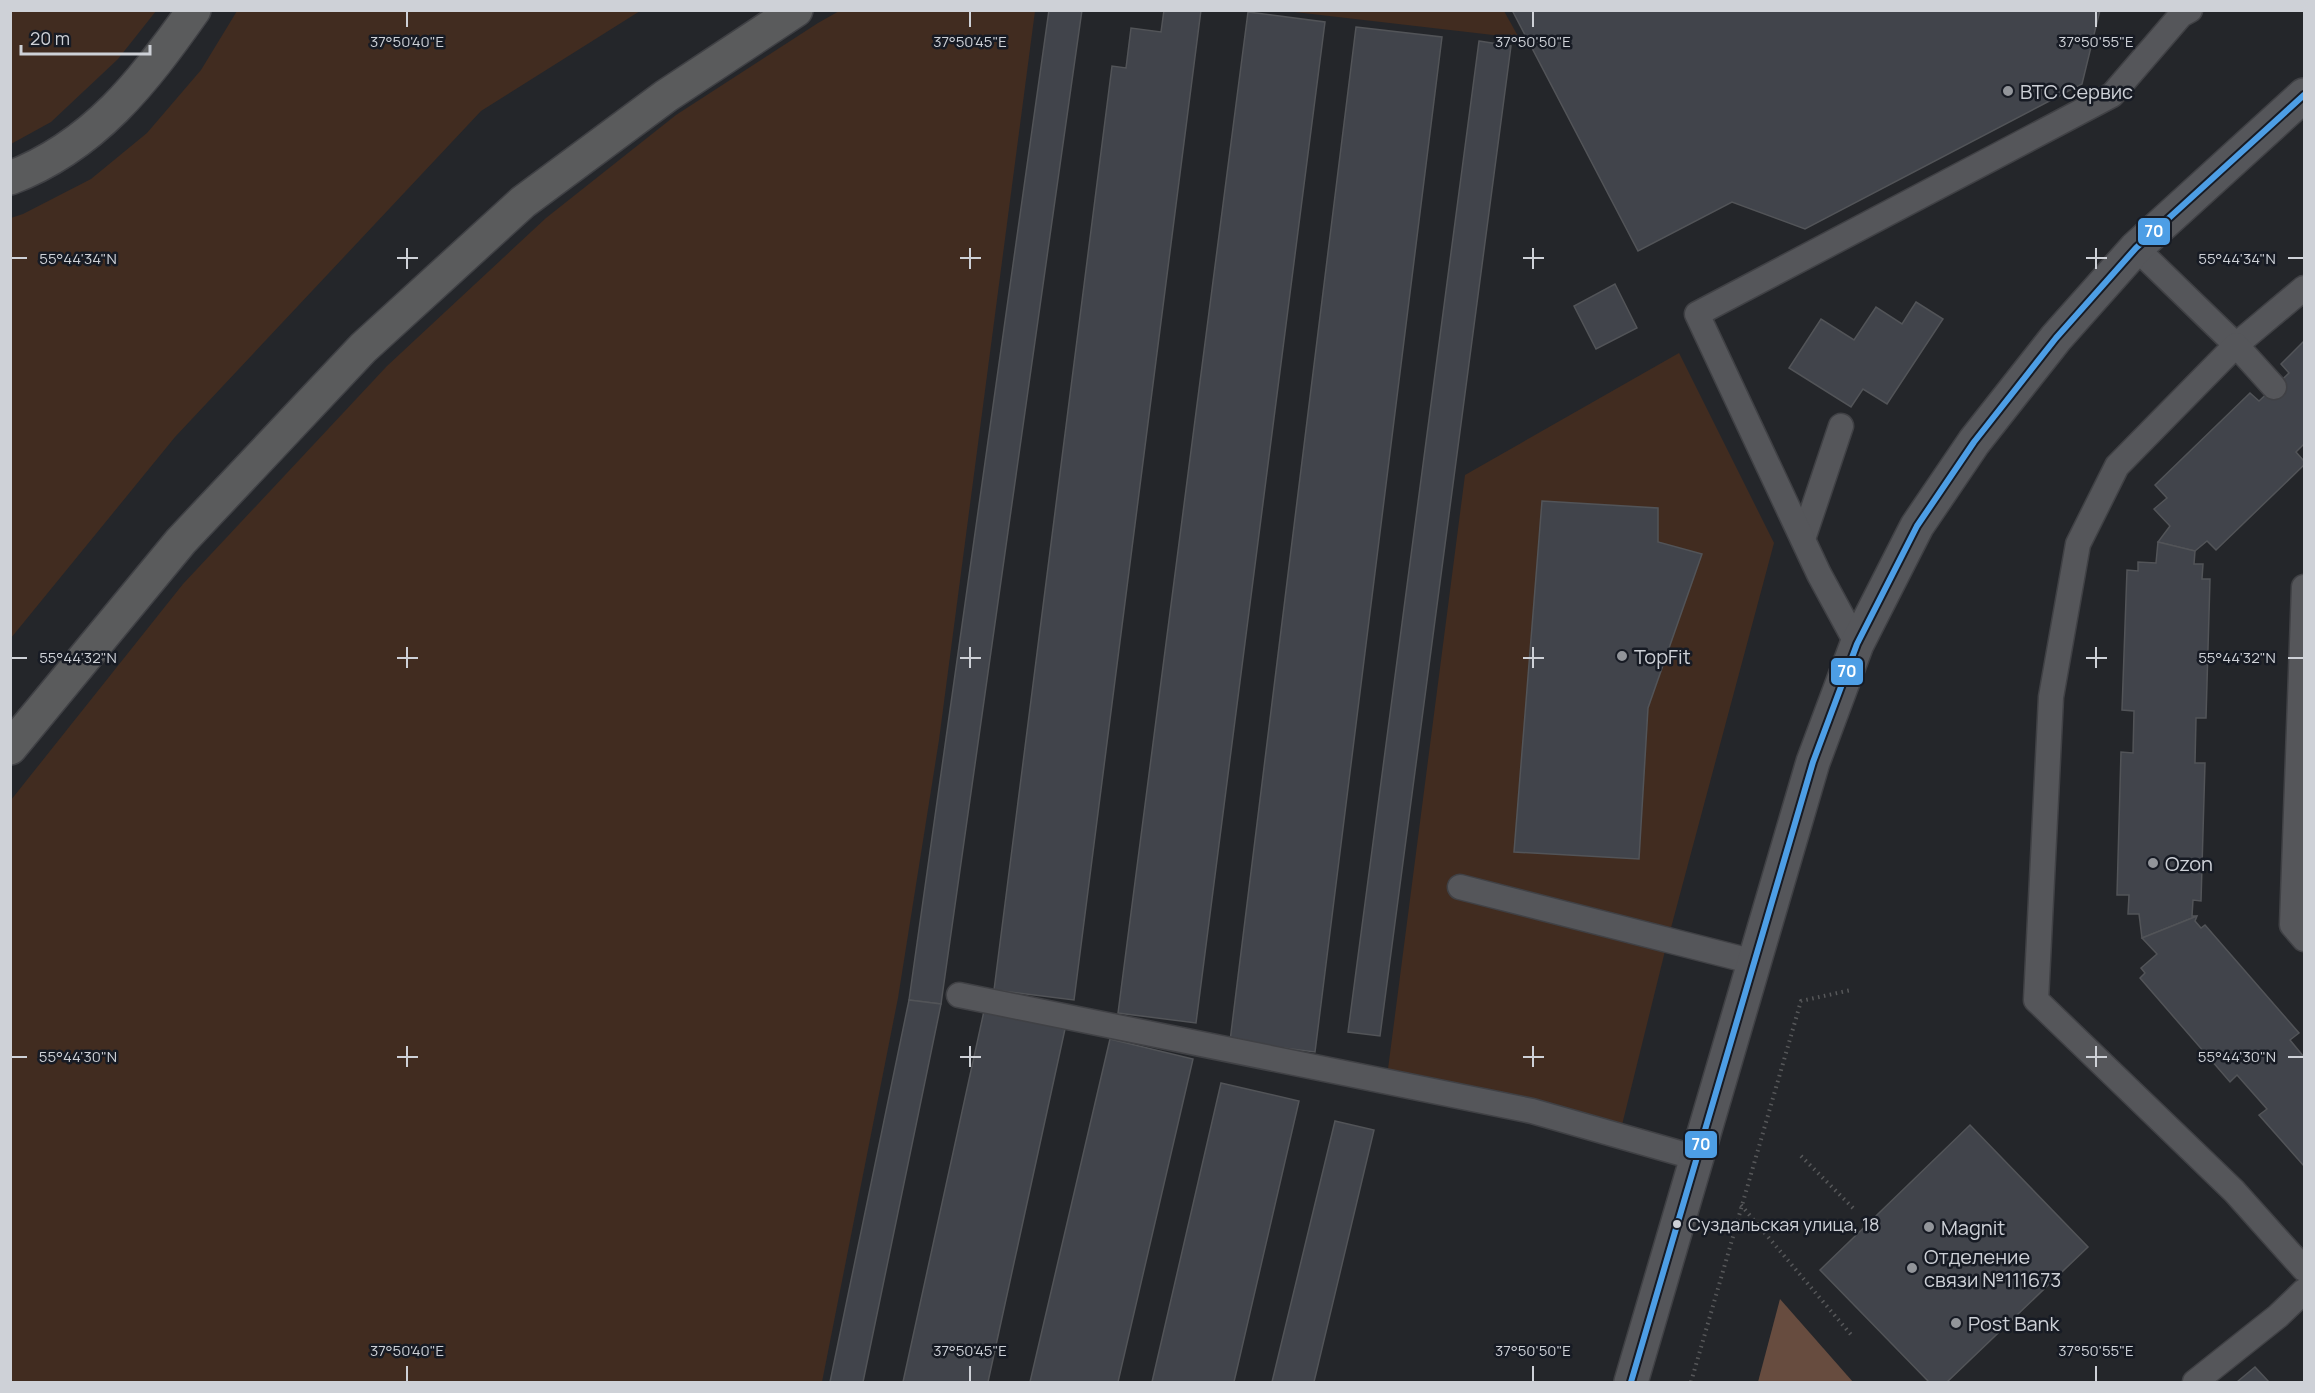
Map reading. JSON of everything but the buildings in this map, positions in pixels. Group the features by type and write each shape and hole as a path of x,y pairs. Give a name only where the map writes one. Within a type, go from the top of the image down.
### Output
{"main road":[{"path":"10,178 40,167 104,122 157,63 195,10"},
{"path":"10,748 181,541 363,348 523,202 666,96 796,10"}],"street":[{"path":"1631,1383 1813,762 1857,644 1917,526 1974,442 2056,338 2136,248 2304,95"}],"lane":[{"path":"1857,644 1803,538 1697,314 2112,95 2181,15 2190,10"},
{"path":"2136,248 2236,345 2274,387"},
{"path":"2304,288 2236,345 2117,466 2078,544 2051,697 2036,1000 2234,1191 2304,1269"},
{"path":"1803,538 1841,426"},
{"path":"2304,586 2292,925 2304,939"},
{"path":"1460,887 1754,962"},
{"path":"959,995 1532,1111 1697,1158"},
{"path":"2195,1383 2278,1316 2304,1291"}],"path":[{"path":"1691,1383 1801,1001 1851,990"},
{"path":"1801,1156 1855,1210"},
{"path":"1741,1205 1853,1338"}],"shaded area":[{"path":"11,10 156,11 118,59 51,122 11,144"},
{"path":"841,10 1035,11 939,740 898,998 822,1382 11,1382 11,800 183,584 387,366 546,218 676,115"},
{"path":"237,11 640,11 481,111 175,437 11,638 11,218 91,179 147,133 201,70"},
{"path":"1286,11 1504,11 1519,38"},
{"path":"1679,353 1774,543 1668,939 1622,1125 1388,1069 1465,475"},
{"path":"1780,1299 1853,1382 1758,1382"}],"transit line":[{"name":"70","path":"1631,1382 1813,762 1857,644 1917,526 1974,442 2056,338 2136,248 2304,95"}],"place":[{"name":"ВТС Сервис","path":"2008,91"},
{"name":"TopFit","path":"1622,656"},
{"name":"Ozon","path":"2153,863"},
{"name":"Суздальская улица, 18","path":"1677,1224"},
{"name":"Magnit","path":"1929,1227"},
{"name":"Отделение связи №111673","path":"1912,1268"},
{"name":"Post Bank","path":"1956,1323"}]}
